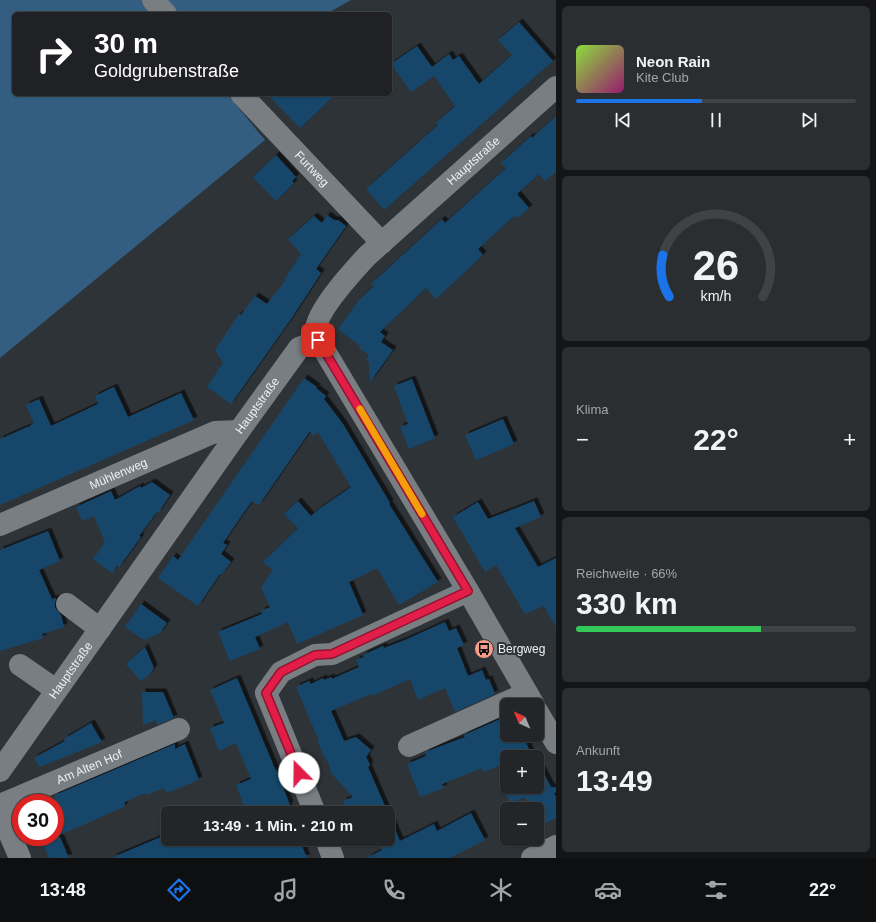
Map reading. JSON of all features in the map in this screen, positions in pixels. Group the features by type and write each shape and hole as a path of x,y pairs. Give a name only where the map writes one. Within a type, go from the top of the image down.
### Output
{"street":[{"path":"153,0 164,12"},
{"name":"Hauptstraße","path":"0,771 299,348 318,340 316,330 323,310 357,267 556,87"},
{"name":"Furtweg","path":"243,96 382,243"},
{"path":"318,340 468,591 529,698"},
{"name":"Mühlenweg","path":"0,525 215,432 239,431"},
{"path":"312,806 266,693 281,672 315,655 332,654 468,591"},
{"path":"67,604 100,629"},
{"path":"20,665 56,690"},
{"path":"409,746 500,714"},
{"path":"544,722 556,742"},
{"name":"Am Alten Hof","path":"0,805 179,729"},
{"path":"0,812 20,858"},
{"path":"329,846 333,858"},
{"path":"532,858 556,846"}],"shaded area":[{"path":"0,0 351,0 330,12 12,12 12,96 229,96 265,140 0,358"}],"building":[{"path":"519,22 553,61 384,210 366,189 438,125 436,123 455,106 434,76 411,92 392,63 417,46 432,67 449,54 453,60 459,56 479,84 512,55 498,40"},
{"path":"269,96 334,96 300,128"},
{"path":"556,116 556,172 545,181 539,174 517,194 529,208 518,218 515,215 478,249 483,255 436,299 426,288 380,332 385,336 381,342 393,350 370,382 369,362 366,360 369,355 338,329 359,300 374,286 371,284 442,219 445,223 506,168 501,163"},
{"path":"276,155 296,177 292,181 294,183 276,201 253,177"},
{"path":"327,215 346,226 316,269 321,273 293,316 231,404 207,387 223,363 215,350 239,314 241,315 255,296 267,304 285,281 284,280 301,254 288,239 314,216 322,223"},
{"path":"304,378 317,387 316,388 326,396 324,399 343,424 390,503 389,504 438,582 399,605 377,568 349,582 363,615 297,644 288,622 255,637 260,649 230,661 218,632 262,614 261,611 270,607 261,587 273,570 263,562 298,528 284,514 298,501 311,516 351,487 318,432 313,436 310,431 259,505 252,501 240,518 223,543 227,545 221,554 231,562 221,575 220,574 198,606 158,578 173,556 178,560"},
{"path":"412,379 435,438 409,449 400,427 408,424 394,386"},
{"path":"114,387 128,417 181,393 194,420 0,505 0,439 34,423 26,405 39,399 51,426 98,404 95,396"},
{"path":"503,419 514,444 476,460 465,435"},
{"path":"152,482 170,495 158,513 157,512 139,536 141,537 119,567 117,566 112,573 93,559 105,542 94,516 82,521 76,507 111,491 115,500 140,486 141,488"},
{"path":"534,501 541,517 515,528 538,567 556,558 556,627 544,606 525,614 496,565 485,572 453,517 478,502 488,519"},
{"path":"48,531 60,561 39,570 52,599 56,598 55,608 61,615 64,627 42,634 43,638 0,651 0,550"},
{"path":"141,604 167,623 160,633 144,640 125,627"},
{"path":"445,622 449,631 456,628 464,645 457,648 468,676 482,670 486,680 489,679 495,694 455,712 445,688 418,700 410,679 372,696 371,694 331,711 344,741 356,737 371,750 366,757 370,765 368,767 385,806 346,806 343,801 353,797 331,773 328,761 324,757 318,742 319,741 296,687 309,681 311,684 323,678 324,680 331,677 332,679 359,667 356,660 364,657 363,655 383,646 384,648"},
{"path":"145,647 154,668 149,675 141,681 126,664"},
{"path":"237,678 290,805 244,806 236,785 251,779 236,743 219,751 210,728 224,723 210,690"},
{"path":"142,692 163,692 174,718 157,725 156,720 143,725"},
{"path":"500,719 500,742 526,742 530,750 500,750 500,766 484,772 482,768 442,784 444,788 420,797 407,764 426,756 425,752 465,737 464,735"},
{"path":"91,723 102,742 39,767 34,758 65,741 64,739"},
{"path":"175,744 175,749 185,744 199,780 166,793 164,788 146,795 145,793 125,802 124,807 64,833 64,794 57,794"},
{"path":"544,774 551,787 556,787 556,792 554,793 556,797 556,818 544,824 544,802 527,802 524,797 515,802 510,802 506,794 544,794"},
{"path":"471,813 485,840 450,858 367,858 382,850 380,846 395,846 395,829 400,841 434,824 437,831"},
{"path":"161,837 161,846 302,846 307,858 111,858"},
{"path":"44,846 64,846 69,858 49,858"}],"slow traffic":[{"path":"360,409 422,514"}],"place":[{"name":"Bergweg","path":"484,649"}],"route":[{"path":"299,773 266,693 281,672 315,655 332,654 468,591 318,340"}]}
